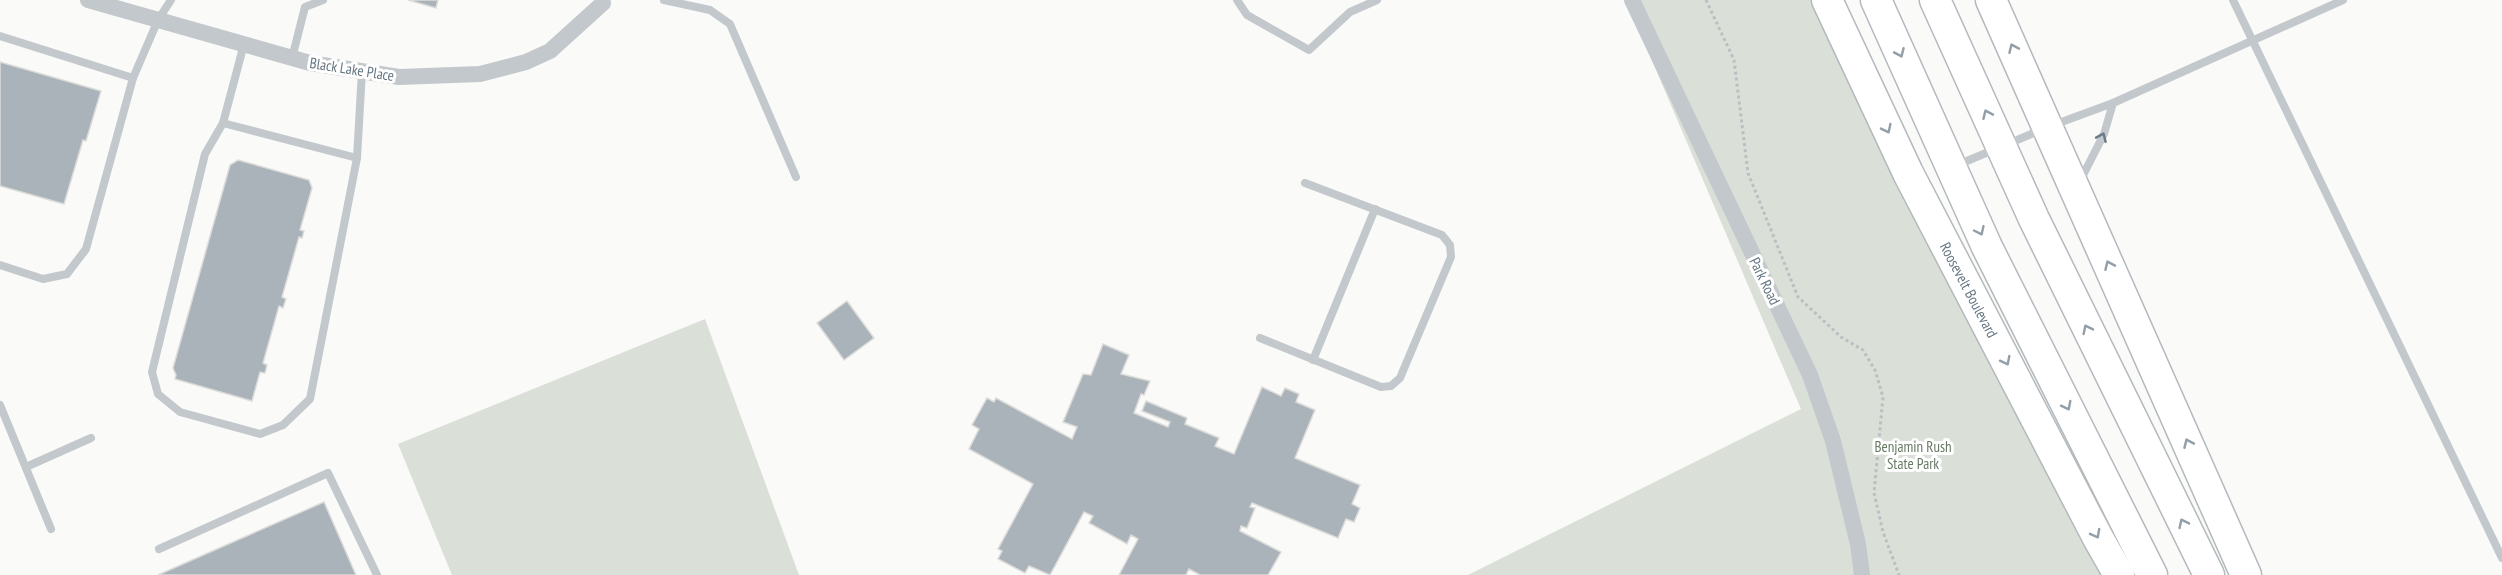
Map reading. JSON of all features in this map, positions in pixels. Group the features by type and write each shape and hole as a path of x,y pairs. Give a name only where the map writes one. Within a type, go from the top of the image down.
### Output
{"highway":[{"name":"Roosevelt Boulevard","path":"1827,0 1908,173 2119,575"},
{"path":"1876,0 1992,257 2152,575"},
{"path":"1935,0 2078,311 2209,575"},
{"path":"1991,0 2246,575"}],"street":[{"name":"Black Lake Place","path":"88,0 292,58 399,77 480,74 526,62 550,51 604,1"},
{"name":"Park Road","path":"1632,0 1810,375 1833,441 1858,544 1862,575"}],"lane":[{"path":"0,265 43,279 67,274 86,249 133,78 158,20 171,0"},
{"path":"292,58 302,4 323,0"},
{"path":"664,0 711,10 730,24 796,177"},
{"path":"1237,0 1247,15 1309,50 1350,12 1377,0"},
{"path":"2233,0 2502,558"},
{"path":"1950,168 2048,127 2113,104 2343,0"},
{"path":"0,36 133,78"},
{"path":"244,44 223,123 205,154 152,372 158,394 180,412 260,434 283,425 310,399 357,158 362,71"},
{"path":"2075,189 2104,134 2113,104"},
{"path":"223,123 357,158"},
{"path":"1260,338 1380,387 1392,386 1400,378 1451,257 1450,245 1442,235 1305,183"},
{"path":"1313,360 1375,209"},
{"path":"0,405 51,529"},
{"path":"26,467 91,438"},
{"path":"159,549 328,473 377,575"}],"path":[{"path":"1706,0 1734,60 1748,173 1798,297 1841,337 1863,350 1875,370 1883,397 1874,494 1883,532 1899,575"}],"green space":[{"name":"Benjamin Rush State Park","path":"1626,0 1827,0 2104,575 1468,575 1801,409"},
{"path":"705,319 799,575 452,575 398,444"}],"building":[{"path":"408,0 438,0 436,8"},
{"path":"0,62 101,91 86,141 83,140 64,204 0,186"},
{"path":"238,160 309,180 312,188 300,230 304,231 302,238 299,237 282,297 286,299 283,308 279,306 263,363 267,365 265,373 260,372 252,401 175,379 173,368 230,165"},
{"path":"847,301 874,338 844,360 817,323"},
{"path":"1103,344 1129,355 1121,374 1150,381 1144,395 1141,394 1134,413 1168,427 1170,422 1142,411 1146,401 1187,418 1185,424 1219,438 1215,446 1234,454 1262,387 1281,396 1285,388 1299,394 1296,402 1315,410 1295,458 1360,485 1352,504 1360,508 1354,522 1346,519 1338,538 1252,503 1250,507 1255,508 1247,528 1241,526 1240,531 1281,552 1268,575 1200,575 1189,569 1186,575 1119,575 1138,539 1131,535 1127,544 1089,523 1093,516 1084,512 1050,575 1029,566 1025,573 998,559 1002,551 998,549 1033,484 969,449 979,429 972,425 987,398 994,402 996,398 1072,439 1077,427 1063,422 1083,374 1091,375"},
{"path":"324,502 356,575 158,575"}]}
